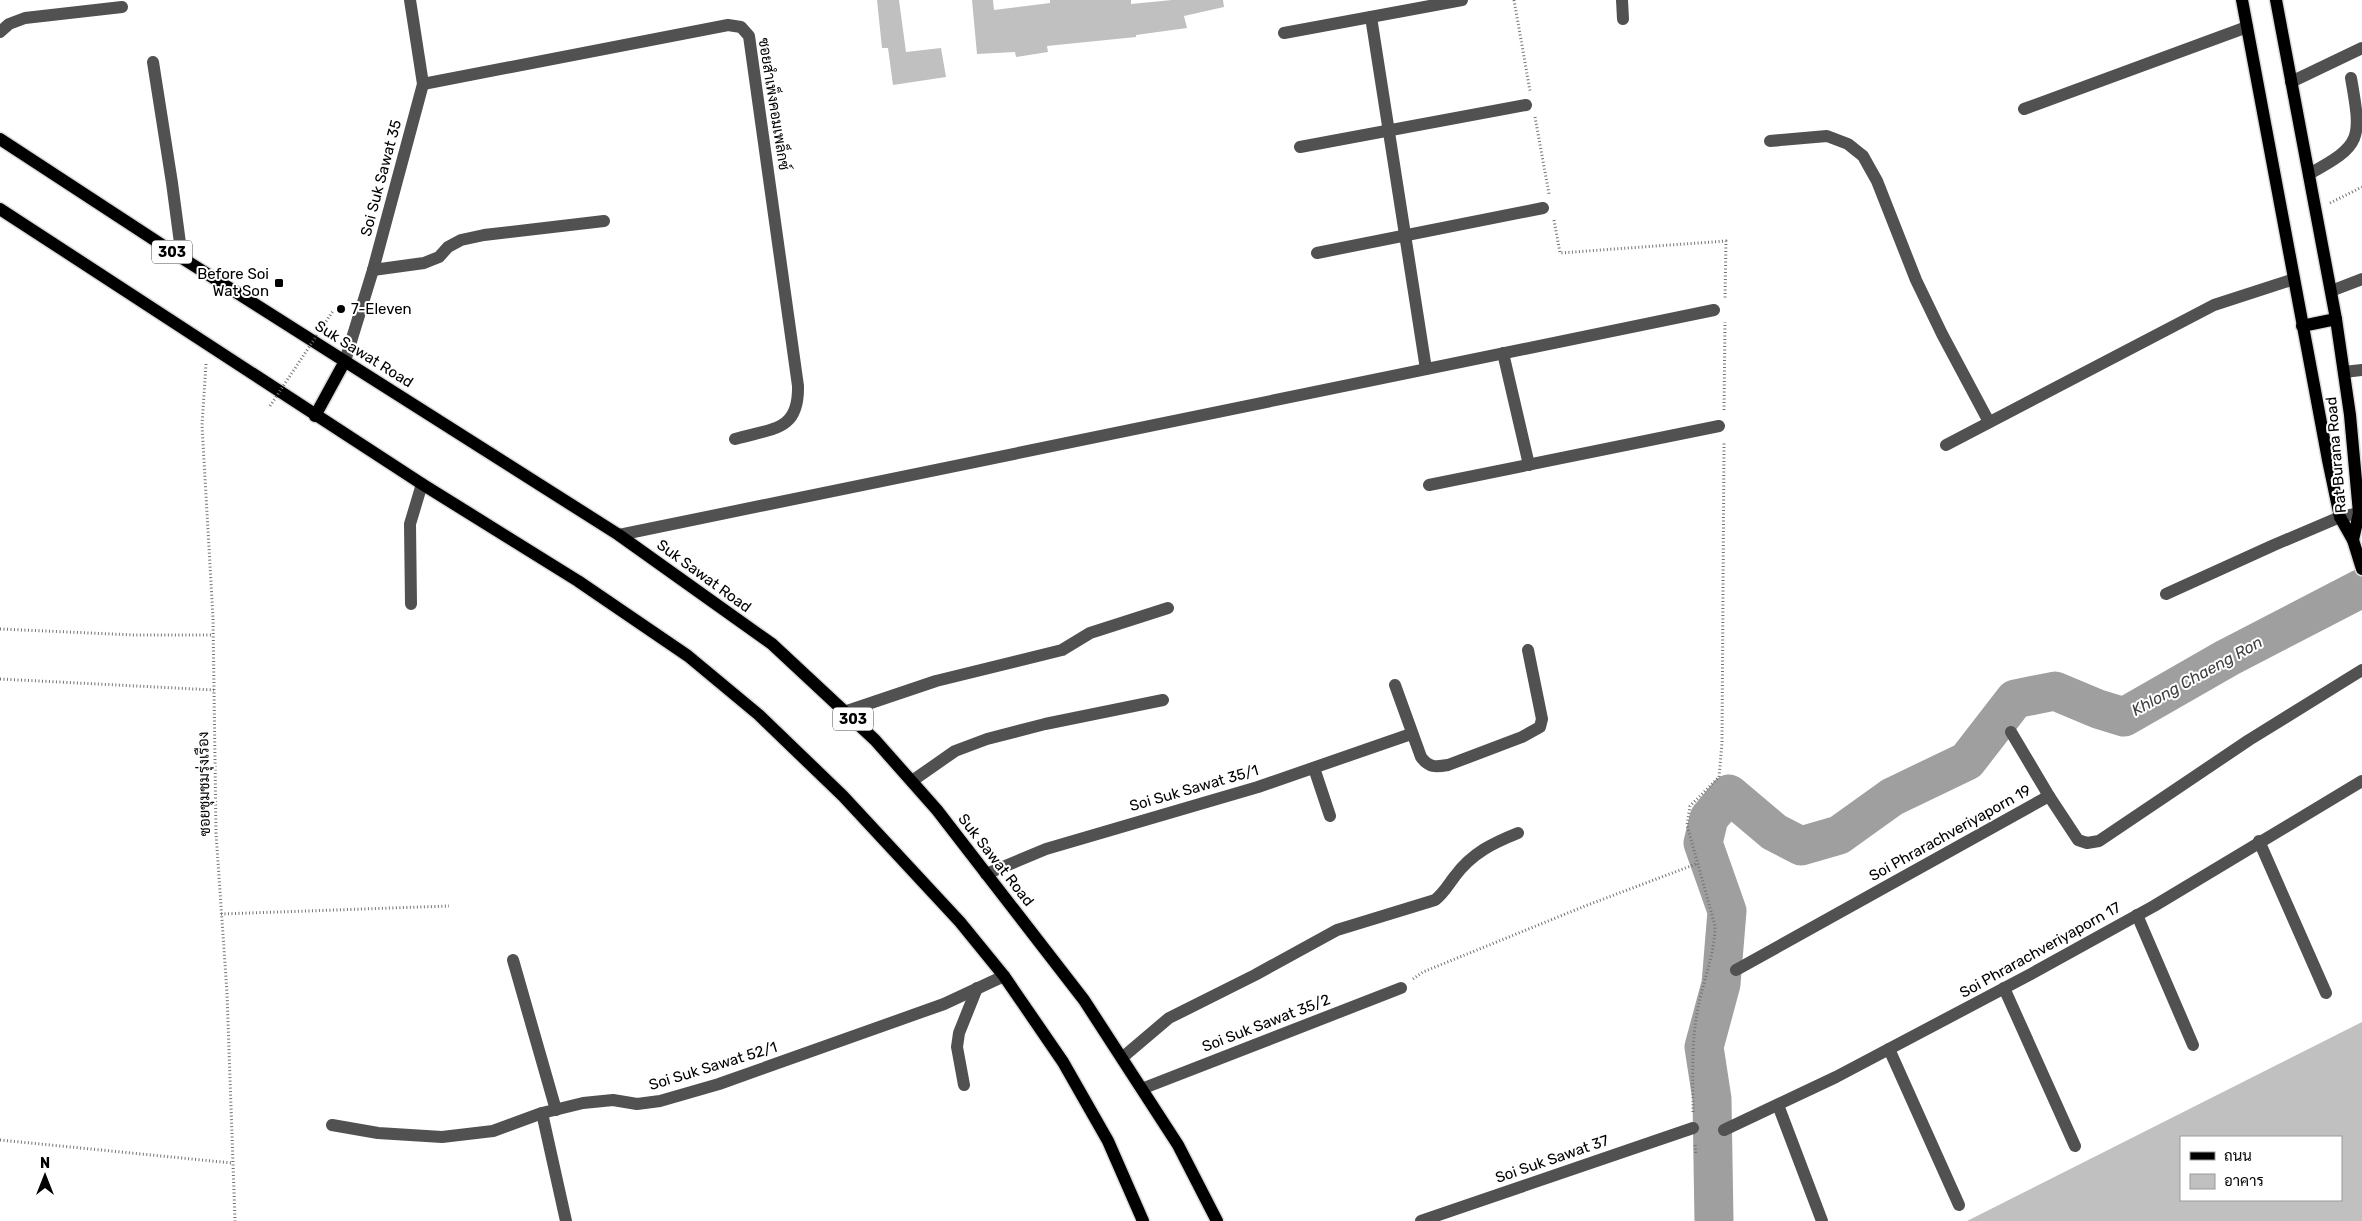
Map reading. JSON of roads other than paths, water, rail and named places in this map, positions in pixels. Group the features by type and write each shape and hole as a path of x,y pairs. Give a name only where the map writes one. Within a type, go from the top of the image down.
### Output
{"main road":[{"name":"Rat Burana Road","path":"2242,0 2302,326 2340,517 2353,540"},
{"name":"Rat Burana Road","path":"2276,0 2336,318 2344,372 2359,512 2353,540"},
{"name":"Suk Sawat Road","path":"0,139 182,258 619,535 772,644 875,740 912,781 937,810 1084,1000 1144,1088 1178,1145 1217,1221"},
{"path":"0,210 315,416 578,580 688,656 759,715 843,796 960,922 1004,976 1064,1062 1108,1141 1143,1221"},
{"path":"2302,326 2336,318"},
{"path":"315,416 345,362"},
{"path":"2353,540 2362,569"}],"street":[{"name":"Soi Suk Sawat 35","path":"345,362 373,270 423,84 410,0"},
{"path":"1284,32 1462,0"},
{"path":"1622,0 1623,19"},
{"path":"0,32 9,24 25,18 122,7"},
{"path":"1371,17 1426,369"},
{"name":"ซอยสำเพ็งคอมเพล็กซ์","path":"423,84 728,25 741,27 749,36 798,386 798,404 793,417 786,424 735,439"},
{"path":"2024,109 2247,27"},
{"path":"2292,82 2362,48"},
{"path":"153,62 182,258"},
{"path":"2309,174 2341,158 2359,138 2360,117 2351,78"},
{"path":"1300,147 1530,103"},
{"path":"1770,141 1827,136 1848,144 1863,156 1877,181 1916,280 1942,334 1989,422"},
{"path":"1317,253 1548,211"},
{"path":"373,270 424,263 439,257 448,247 461,240 484,235 604,221"},
{"path":"1946,445 2214,305 2294,279"},
{"path":"2331,291 2362,279"},
{"path":"619,535 1714,310"},
{"path":"1502,353 1529,465"},
{"path":"2344,372 2362,370"},
{"path":"1429,485 1722,422"},
{"path":"410,604 410,524 422,484"},
{"path":"2166,594 2274,545 2340,517 2359,512"},
{"path":"844,712 936,681 1062,650 1090,633 1168,608"},
{"path":"1395,685 1411,734 1426,765 1435,767 1448,765 1535,732 1540,727 1542,719 1528,650"},
{"name":"Soi Phrarachveriyaporn 19","path":"1736,970 2049,796 2078,840 2087,843 2099,841 2250,740 2362,670"},
{"path":"912,781 955,751 987,739 1044,724 1163,700"},
{"path":"2011,732 2049,796"},
{"name":"Soi Suk Sawat 35/1","path":"986,874 1046,849 1258,787 1411,734"},
{"path":"1314,768 1330,816"},
{"name":"Soi Phrarachveriyaporn 17","path":"1724,1130 1889,1049 2004,988 2137,915 2362,781"},
{"path":"1123,1057 1169,1018 1255,975 1336,930 1435,900 1444,894 1454,876 1472,857 1487,846 1518,833"},
{"path":"2259,841 2326,993"},
{"path":"2137,915 2193,1045"},
{"path":"513,960 556,1110"},
{"name":"Soi Suk Sawat 52/1","path":"332,1125 378,1133 442,1137 493,1131 542,1113 583,1104 613,1100 637,1104 660,1101 719,1084 944,1004 1004,976"},
{"path":"964,1085 957,1047 959,1033 977,988"},
{"name":"Soi Suk Sawat 35/2","path":"1144,1088 1401,988"},
{"path":"2004,988 2074,1146"},
{"path":"1889,1049 1959,1205"},
{"path":"1778,1105 1822,1221"},
{"path":"542,1113 566,1221"},
{"name":"Soi Suk Sawat 37","path":"1421,1221 1693,1128"}],"waterway":[{"name":"Khlong Chaeng Ron","path":"1714,1221 1712,1099 1704,1047 1721,984 1727,911 1703,843 1709,818 1729,794 1774,832 1801,846 1839,835 1892,797 1967,761 2015,699 2055,691 2098,709 2124,717 2227,658 2362,588"}],"place":[{"name":"Before Soi Wat Son","path":"279,283"},
{"name":"7-Eleven","path":"341,309"}]}
